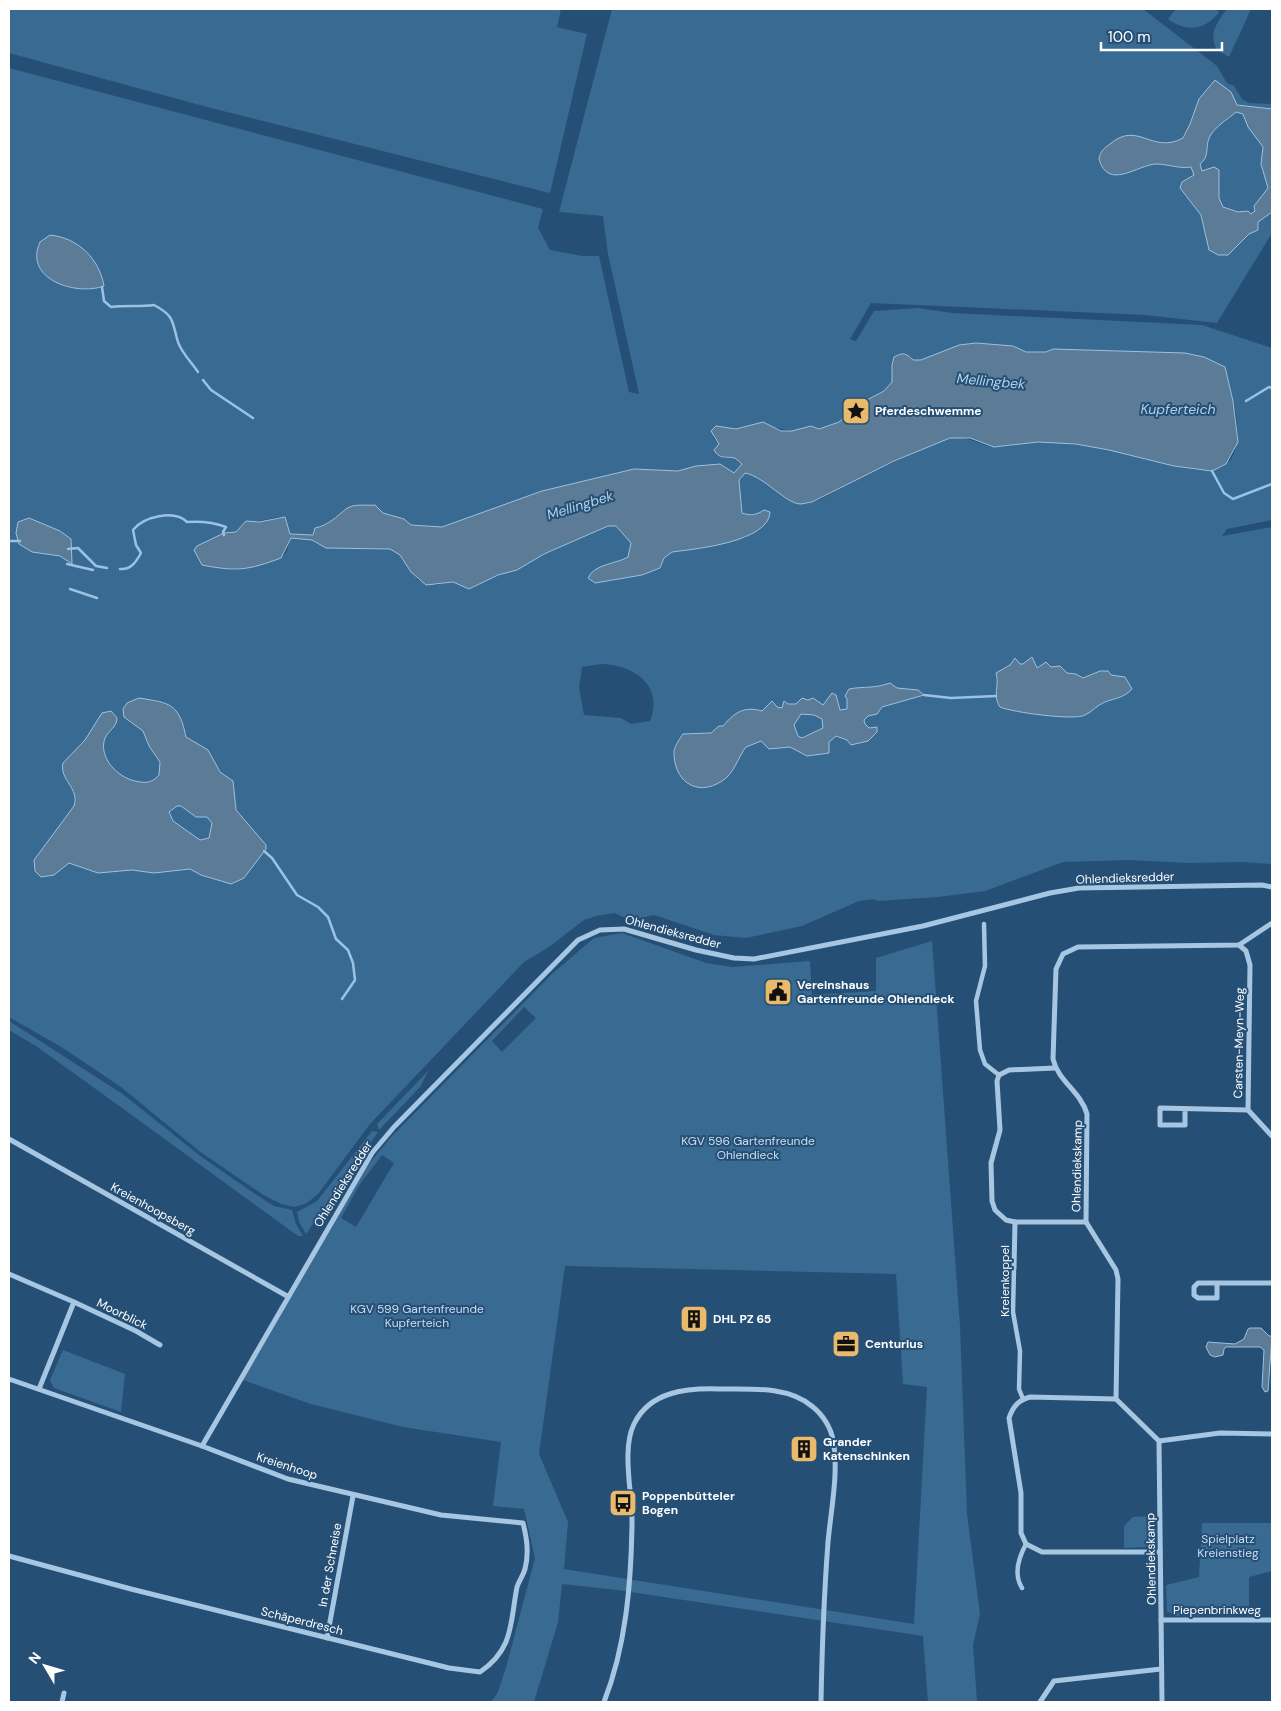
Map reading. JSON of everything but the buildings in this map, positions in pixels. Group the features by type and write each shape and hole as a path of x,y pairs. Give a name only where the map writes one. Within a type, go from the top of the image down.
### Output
{"street":[{"name":"Ohlendieksredder","path":"202,1446 287,1296 372,1153 578,940 588,934 600,930 624,929 696,950 734,958 754,959 923,926 1050,893 1079,888 1262,885 1272,887"},
{"path":"1086,1222 1015,1222 999,1215 992,1201 991,1163 1000,1130 997,1081 999,1075 1009,1070 1055,1068 1053,1058 1056,969 1058,961 1070,950 1078,947 1239,945 1272,923"},
{"path":"984,924 985,966 976,1001 980,1050 985,1064 999,1075"},
{"name":"Carsten-Meyn-Weg","path":"1239,945 1246,951 1250,965 1248,1110 1272,1136"},
{"name":"Ohlendiekskamp","path":"1055,1068 1084,1102 1087,1114 1086,1222 1116,1270 1118,1279 1116,1398"},
{"path":"1185,1109 1185,1125 1160,1124 1160,1108 1248,1110"},
{"name":"Kreienhoopsberg","path":"9,1139 287,1296"},
{"name":"Kreienkoppel","path":"1015,1222 1013,1312 1020,1351 1019,1389 1023,1399"},
{"name":"Moorblick","path":"9,1274 136,1331 160,1346"},
{"path":"1217,1283 1217,1298 1198,1298 1194,1295 1194,1287 1198,1283 1217,1283 1272,1283"},
{"path":"39,1389 74,1302"},
{"name":"Kreienhoop","path":"9,1379 202,1446 288,1479 353,1496 441,1515 523,1523 528,1549 525,1571"},
{"path":"604,1702 616,1662 629,1586 632,1523 630,1434 642,1412 656,1400 681,1390 715,1389 770,1391 800,1397 819,1413 833,1438 833,1478 823,1615 821,1702"},
{"path":"1160,1552 1042,1552 1026,1544 1021,1533 1021,1493 1009,1418 1017,1403 1023,1399 1116,1398 1159,1441 1215,1434 1272,1434"},
{"name":"Ohlendiekskamp","path":"1159,1441 1162,1702"},
{"name":"In der Schneise","path":"327,1638 353,1496"},
{"path":"1022,1588 1018,1583 1018,1559 1026,1544"},
{"name":"Schäperdresch","path":"9,1556 327,1638 449,1668 480,1672 499,1657 509,1640 518,1584 525,1571"},
{"name":"Piepenbrinkweg","path":"1162,1620 1272,1620"},
{"path":"1040,1702 1054,1681 1161,1669"},
{"path":"62,1702 64,1693"}],"green space":[{"path":"9,9 561,9 557,27 587,34 550,193 207,107 9,53"},
{"path":"612,9 1143,9 1217,66 1227,83 1234,86 1242,99 1249,103 1272,104 1272,233 1217,323 1145,315 871,303 850,339 856,341 874,311 918,308 952,313 1202,325 1272,348 1272,520 1227,529 1222,536 1272,527 1272,864 1129,860 1063,862 985,891 938,897 859,901 802,926 746,938 714,935 654,915 631,920 614,913 584,920 549,947 524,962 370,1124 318,1194 307,1203 295,1207 281,1204 262,1194 199,1151 121,1087 63,1048 9,1017 9,68 543,209 538,228 550,250 582,256 599,256 629,392 639,394 608,254 603,216 559,212","holes":["976,343 1013,346 1026,352 1046,352 1053,349 1185,353 1204,357 1225,368 1237,419 1238,433 1232,457 1225,465 1215,469 1201,470 1185,468 1107,449 1071,444 1035,442 994,447 956,437 941,441 812,502 794,500 762,480 745,473 739,480 742,513 748,515 759,514 746,538 672,552 664,558 660,568 642,575 596,583 592,582 599,568 628,557 631,543 616,526 608,526 544,554 517,570 498,575 469,589 453,582 436,585 418,580 400,555 390,549 353,548 291,538 286,553 281,557 237,570 202,565 197,546 224,533 236,532 246,521 285,517 289,534 313,535 315,528 328,523 349,507 375,505 383,513 404,519 411,525 442,527 542,491 634,469 678,471 696,466 720,464 734,473 742,464 735,458 722,458 719,444 713,437 716,426 736,429 754,424 792,431 811,426 819,429 839,422 865,401 884,391 892,382 894,357 904,354 913,360 921,360 959,345","60,531 70,539 72,563 60,556 32,552","601,664 613,665 625,668 643,679 653,697 650,721 631,724 621,718 584,715 579,688 582,667"]},
{"path":"1176,9 1216,9 1219,12 1208,23 1189,28 1168,19"},
{"path":"1227,9 1251,9 1229,57 1217,50 1213,39 1217,23"},
{"path":"622,933 706,963 732,967 810,961 812,995 876,991 876,958 932,941 960,1326 967,1514 980,1614 973,1645 977,1702 928,1702 923,1636 617,1590 562,1584 558,1622 534,1702 491,1702 498,1692 507,1664 535,1558 524,1509 493,1506 501,1442 403,1427 311,1404 243,1380 367,1166 392,1136 553,973 594,938","holes":["524,1007 536,1018 502,1052 492,1041","382,1155 394,1163 356,1227 341,1218 360,1184","565,1266 896,1274 903,1384 927,1387 914,1624 564,1569 568,1522 539,1454"]},
{"path":"9,1021 124,1095 199,1155 255,1194 274,1206 292,1210 296,1224 303,1236 298,1236 36,1046 9,1030"},
{"path":"429,1070 420,1087 379,1130 377,1124"},
{"path":"372,1131 378,1132 306,1234 299,1222 297,1212 317,1201"},
{"path":"63,1350 125,1374 121,1412 54,1388 50,1380"},
{"path":"1155,1516 1155,1537 1146,1547 1124,1548 1124,1526 1133,1517"},
{"name":"Spielplatz Kreienstieg","path":"1202,1523 1272,1523 1272,1571 1249,1577 1249,1615 1175,1616 1167,1611 1166,1585 1199,1577"}],"water":[{"path":"1215,80 1231,92 1237,105 1272,109 1272,212 1258,222 1258,230 1249,234 1228,255 1218,255 1209,250 1201,215 1180,188 1182,182 1194,175 1191,167 1156,164 1116,175 1109,173 1103,168 1099,159 1104,149 1120,138 1129,135 1162,143 1183,138 1199,99","holes":["1236,112 1243,114 1248,127 1263,147 1261,164 1268,188 1254,206 1255,211 1251,214 1248,211 1238,212 1223,207 1219,198 1219,170 1214,167 1202,171 1200,164 1205,158 1209,138 1214,130"]},
{"path":"50,235 70,240 86,251 97,267 104,286 93,289 80,289 56,282 46,275 39,266 37,255 40,242"},
{"name":"Kupferteich","path":"976,343 1013,346 1026,352 1046,352 1053,349 1185,353 1204,357 1225,367 1233,401 1238,442 1226,464 1212,471 1174,466 1076,444 1038,442 994,447 970,438 950,438 894,461 812,502 802,504 794,503 760,479 745,473 739,480 742,513 753,514 764,510 770,512 766,522 758,530 729,542 672,552 664,558 660,568 642,575 595,583 588,578 591,573 600,567 628,557 631,543 616,526 608,526 544,554 517,570 498,575 469,589 453,582 426,585 411,572 400,555 390,549 326,548 312,540 291,538 281,558 243,569 225,569 202,565 194,550 197,546 224,533 236,532 246,521 259,522 285,517 290,534 313,535 315,528 328,523 349,507 356,505 375,505 383,513 404,519 411,525 442,527 542,491 634,469 678,471 696,466 720,464 734,473 742,464 735,458 721,456 716,453 714,450 719,444 711,431 716,426 736,429 763,422 781,431 792,431 811,426 819,429 839,422 865,401 884,391 892,382 894,357 904,354 913,360 921,360 959,345"},
{"path":"29,518 60,531 71,539 72,564 60,556 32,552 19,544 16,533 18,522"},
{"path":"1032,657 1037,668 1046,662 1051,667 1060,666 1067,673 1076,674 1083,678 1100,671 1108,671 1111,675 1125,677 1132,689 1123,696 1102,703 1088,714 1079,717 1042,715 1000,707 996,695 996,673 1010,665 1015,658 1020,664 1023,664"},
{"path":"890,683 897,688 918,690 924,695 882,707 877,714 868,716 864,720 865,724 869,728 877,727 877,732 868,741 851,745 847,740 836,736 829,742 829,753 807,756 790,747 769,749 761,741 746,747 733,770 726,778 712,786 703,788 695,787 688,783 677,770 674,751 676,744 683,734 711,733 719,726 723,726 740,711 750,709 762,711 772,701 777,707 782,708 784,701 788,704 796,704 802,698 808,700 813,698 823,705 832,693 836,695 840,710 847,709 847,699 845,696 849,689","holes":["801,714 814,715 822,719 823,728 802,738 798,736 794,725"]},
{"path":"139,698 158,701 172,707 180,717 186,737 208,750 220,772 233,781 236,810 266,845 266,849 244,878 231,884 201,875 190,869 154,873 132,870 98,873 69,863 54,875 41,877 35,871 34,860 74,806 74,794 64,774 63,763 85,740 102,713 111,711 117,718 116,724 105,738 104,745 107,759 116,771 128,779 142,782 153,780 159,775 160,762 149,746 143,731 124,717 123,709 127,703","holes":["177,806 181,806 196,817 207,817 212,823 209,838 200,840 173,821 169,812"]},
{"path":"1250,1328 1261,1328 1269,1336 1272,1336 1268,1391 1265,1392 1262,1387 1264,1350 1260,1347 1226,1347 1223,1355 1215,1357 1210,1355 1206,1347 1208,1342 1235,1344 1244,1339"}],"waterway":[{"path":"102,287 104,301 111,307 154,305 166,313 172,320 182,350 198,372"},
{"path":"203,380 211,390 253,418"},
{"name":"Mellingbek","path":"1246,401 1269,387 1272,388"},
{"path":"1212,471 1224,493 1233,499 1272,484"},
{"name":"Mellingbek","path":"120,569 130,567 141,553 136,545 133,530 151,518 167,515 181,518 187,522 216,524 226,527 223,532 224,535"},
{"name":"Mellingbek","path":"9,541 20,541"},
{"name":"Mellingbek","path":"68,549 78,548 96,566 107,568"},
{"path":"67,564 93,570"},
{"path":"70,589 97,598"},
{"path":"924,695 951,698 996,696"},
{"path":"264,851 272,858 297,895 318,907 328,917 336,939 348,950 353,963 355,980 342,999"}],"place":[{"name":"Pferdeschwemme","path":"856,411"},
{"name":"Vereinshaus Gartenfreunde Ohlendieck","path":"778,992"},
{"name":"DHL PZ 65","path":"694,1319"},
{"name":"Centurius","path":"846,1344"},
{"name":"Grander Katenschinken","path":"804,1449"},
{"name":"Poppenbütteler Bogen","path":"623,1503"}],"park label":[{"name":"KGV 596 Gartenfreunde Ohlendieck","path":"748,1148"},
{"name":"KGV 599 Gartenfreunde Kupferteich","path":"417,1316"}]}
